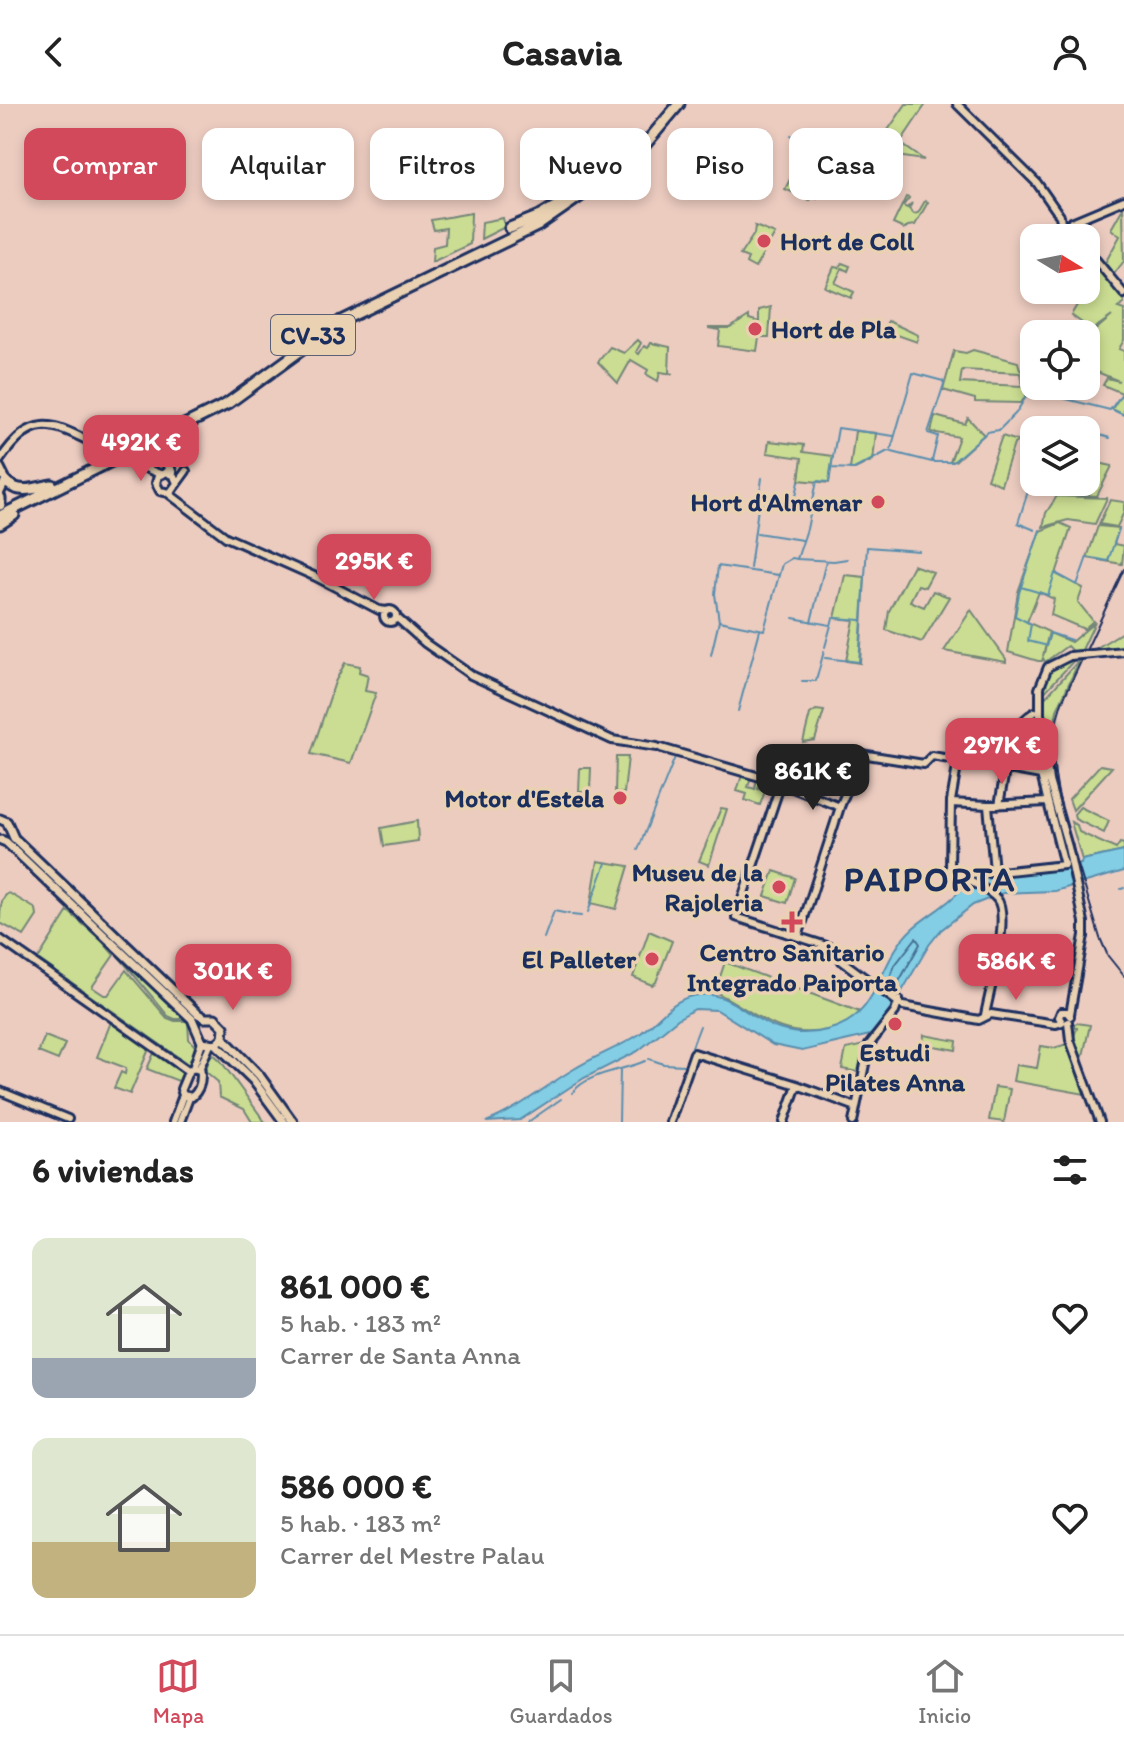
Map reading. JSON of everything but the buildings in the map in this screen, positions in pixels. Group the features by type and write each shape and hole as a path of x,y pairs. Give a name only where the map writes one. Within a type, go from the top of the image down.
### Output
{"highway":[{"name":"CV-33","path":"651,131 676,104"},
{"name":"CV-33","path":"0,515 227,404 341,321 557,214 637,154 676,104"},
{"path":"510,228 532,220 567,200"},
{"name":"CV-33","path":"0,515 52,485 240,391 339,317 535,221 568,200"},
{"path":"130,458 243,397 292,357"},
{"path":"168,477 163,449 167,439 189,424"},
{"path":"52,485 24,490 10,486 2,490 0,515 38,501 148,449 155,450 168,477"}],"main road":[{"path":"2,469 2,490"},
{"path":"0,819 7,822 9,832 198,1014 222,1023 223,1038 259,1075 293,1122"},
{"path":"9,832 0,840 45,878 197,1027"},
{"path":"205,1018 197,1027 197,1035 243,1068 284,1122"},
{"path":"209,1044 223,1038"}],"street":[{"path":"957,104 1027,171 1067,224"},
{"path":"1083,224 1124,202"},
{"path":"1100,265 1124,294"},
{"path":"0,460 19,435 42,426 60,428 130,458 142,468 168,477 177,501 226,537 307,573 383,612 393,610 395,619 471,675 612,740 660,749 781,783 840,807"},
{"path":"2,469 5,453"},
{"path":"1068,865 1034,723 1040,686 1046,670 1055,662 1070,656 1124,651"},
{"path":"1034,723 1038,713"},
{"path":"999,805 1011,740 1019,725 1034,723"},
{"path":"1034,723 1043,733 1054,798"},
{"path":"798,937 840,807 861,754 924,764 932,756 1041,775 1049,781"},
{"path":"958,761 951,803 950,869 996,898 1002,919 985,1015"},
{"path":"1047,767 1041,775 1047,802 1086,922 1072,995 1063,1019 1100,1122"},
{"path":"781,783 736,917 836,949 842,961 877,988 899,1003 914,1008 979,1020 991,1014 1063,1019"},
{"path":"951,803 999,805 1047,802"},
{"path":"988,805 994,871"},
{"path":"966,877 994,871 1068,865"},
{"path":"0,939 202,1074 195,1094 186,1096"},
{"path":"853,1122 869,1045 899,1003"},
{"path":"180,1122 186,1096 181,1089 209,1044"},
{"path":"670,1122 694,1053 797,1085 854,1108"},
{"path":"784,1122 797,1085"},
{"path":"0,1092 72,1121"},
{"path":"173,1122 186,1096"}],"green space":[{"path":"906,104 926,104 903,138 903,128 890,128"},
{"path":"903,145 924,160 903,157"},
{"path":"906,197 909,198 903,206 907,208 912,203 909,209 914,214 918,213 925,201 928,202 915,225 904,229 893,224"},
{"path":"1123,208 1124,261 1114,274 1105,263 1120,236 1111,229"},
{"path":"471,213 470,244 432,262 433,247 445,244 446,228 434,230 431,220"},
{"path":"503,218 505,227 481,239 482,222"},
{"path":"755,226 775,234 755,268 746,263 748,258 740,255 754,234"},
{"path":"842,263 850,266 848,271 842,268 835,283 854,292 851,298 825,287 834,267 839,268"},
{"path":"1100,267 1124,295 1124,304 1118,308 1124,310 1124,340 1119,349 1124,351 1124,415 1112,409 1122,393 1103,385 1107,378 1119,381 1100,373 1100,326 1112,316 1100,324 1100,320 1078,320 1071,315 1078,304 1100,304"},
{"path":"771,307 769,337 759,337 757,351 718,346 720,330 708,328 730,328 749,316 749,319 759,322 759,310"},
{"path":"888,321 918,335 917,342 883,330"},
{"path":"638,340 641,343 636,352 639,354 644,346 648,348 651,343 670,347 669,373 673,374 660,372 658,381 646,374 648,370 631,360 618,383 598,362 610,347 624,353"},
{"path":"973,350 1018,362 1020,373 962,370 960,383 1020,386 1021,403 975,402 975,399 943,390 954,351 966,353"},
{"path":"935,416 965,424 968,418 984,435 950,462 959,437 931,432"},
{"path":"855,431 876,433 873,460 850,469"},
{"path":"1002,436 1018,441 1014,444 1001,485 987,479"},
{"path":"769,441 804,445 803,452 833,456 829,483 799,480 802,458 767,453"},
{"path":"1100,463 1112,466 1100,490"},
{"path":"1057,496 1107,498 1095,524 1068,520 1043,527 1046,513"},
{"path":"1110,500 1124,502 1124,512 1117,527 1099,524"},
{"path":"1060,523 1071,528 1056,574 1083,588 1078,602 1093,621 1084,629 1051,615 1054,599 1039,592 1027,622 1049,632 1043,656 1050,633 1071,642 1095,622 1081,652 1074,653 1067,646 1045,662 1043,658 1038,661 1008,652 1018,592 1040,531"},
{"path":"1098,526 1119,528 1114,544 1124,546 1122,564 1087,558"},
{"path":"913,565 933,572 925,587 918,585 910,601 924,607 933,591 949,597 922,642 886,630 889,611"},
{"path":"845,575 865,577 860,663 846,661 854,620 835,618"},
{"path":"971,610 1006,659 1006,662 944,651"},
{"path":"1124,631 1124,648 1094,650 1095,649"},
{"path":"1077,657 1042,695 1044,680 1051,668"},
{"path":"1080,659 1057,710 1049,756 1043,700"},
{"path":"345,663 360,666 359,672 368,675 365,691 376,693 351,763 311,754 335,682"},
{"path":"816,710 824,711 815,740 803,742 810,714"},
{"path":"616,757 628,757 624,793 615,793"},
{"path":"1100,765 1112,767 1073,810 1069,799"},
{"path":"580,768 591,768 590,792 579,792"},
{"path":"742,775 751,778 748,787 755,789 757,779 761,781 758,789 763,791 764,781 768,783 760,805 745,800 747,794 737,791"},
{"path":"1080,807 1109,821 1104,833 1075,819 1074,814"},
{"path":"721,808 727,809 709,865 699,861"},
{"path":"417,821 418,841 384,846 381,828"},
{"path":"1071,822 1077,825 1079,832 1116,849 1120,843 1124,844 1124,851 1082,860"},
{"path":"598,861 629,866 616,909 591,903"},
{"path":"774,871 795,878 787,903 765,896"},
{"path":"9,893 36,909 37,916 24,936 0,923 2,901"},
{"path":"68,911 114,955 92,987 108,995 126,970 167,1018 188,1021 189,1039 197,1049 191,1066 38,959"},
{"name":"El Palleter","path":"649,931 672,941 656,982 652,985 633,977"},
{"path":"115,952 186,1019 168,1016"},
{"path":"725,962 860,1012 845,1024 827,1030 810,1032 781,1028 715,992"},
{"path":"111,1022 149,1049 130,1094 114,1088 126,1068 97,1057"},
{"path":"1077,1023 1090,1025 1080,1061 1073,1039 1077,1028 1068,1026"},
{"path":"924,1035 957,1041 956,1050 923,1044"},
{"path":"45,1036 65,1044 58,1060 38,1052"},
{"path":"1067,1044 1085,1094 1013,1081 1016,1065 1037,1068 1041,1046 1054,1048"},
{"path":"864,1045 858,1072 842,1069 846,1049"},
{"path":"154,1053 184,1074 181,1082 147,1069"},
{"path":"212,1053 265,1122 252,1122 244,1109 219,1097 218,1082 205,1071"},
{"path":"995,1087 1010,1089 1004,1122 989,1120"}],"water":[{"path":"1124,851 1124,871 1055,891 1003,893 973,905 941,930 929,945 901,993 897,994 892,1003 893,1009 874,1034 802,1051 773,1045 717,1010 695,1009 638,1051 584,1078 520,1120 486,1122 582,1064 638,1035 670,1007 692,996 717,996 768,1024 791,1032 827,1030 845,1023 869,1001 901,941 958,893 970,877 976,879 980,875 1069,863 1070,866 1081,864 1082,860"}],"waterway":[{"path":"891,449 913,373 943,381 928,433 938,436 932,461"},
{"path":"711,655 719,621 764,630 782,564 792,558 797,559 817,481 829,482 831,468 854,469 888,451 932,462 953,462 987,432 999,430 1016,413 1030,390 1110,410 1124,391"},
{"path":"1113,410 1124,415"},
{"path":"831,468 838,428 894,436"},
{"path":"1100,435 1110,438"},
{"path":"750,568 762,478"},
{"path":"794,506 799,481"},
{"path":"1026,496 1018,523 1035,530"},
{"path":"761,504 810,509"},
{"path":"1021,587 1048,595 1055,573 1077,585 1087,557 1108,561 1119,529"},
{"path":"1040,530 1019,593 1015,616 1031,624 1028,641 1044,645"},
{"path":"757,533 802,540"},
{"path":"825,658 859,662 867,547 919,551"},
{"path":"797,559 847,559"},
{"path":"811,622 826,561"},
{"path":"719,621 715,594 718,566 778,575"},
{"path":"793,618 830,625"},
{"path":"825,647 833,618"},
{"path":"835,618 861,620"},
{"path":"738,711 760,630"},
{"path":"1046,646 1050,633 1071,640"},
{"path":"802,681 816,681 824,651"},
{"path":"638,850 675,757"},
{"path":"588,912 606,863"},
{"path":"544,938 554,911 569,914"},
{"path":"572,915 581,916"},
{"path":"649,1059 664,1064 685,1065 700,1026"},
{"path":"572,1093 596,1076 645,1061"},
{"path":"619,1122 620,1070"},
{"path":"528,1122 561,1099"}],"railway":[{"path":"1124,569 1062,702 1054,740 1055,776 1062,811 1100,938 1108,956 1124,976"}],"place":[{"name":"Hort de Coll","path":"764,241"},
{"name":"Hort de Pla","path":"755,329"},
{"name":"Hort d'Almenar","path":"878,502"},
{"name":"Motor d'Estela","path":"620,798"},
{"name":"Museu de la Rajoleria","path":"779,887"},
{"name":"Centro Sanitario Integrado Paiporta","path":"792,922"},
{"name":"El Palleter","path":"652,959"},
{"name":"Estudi Pilates Anna","path":"895,1024"}],"district":[{"name":"PAIPORTA","path":"930,879"}]}
